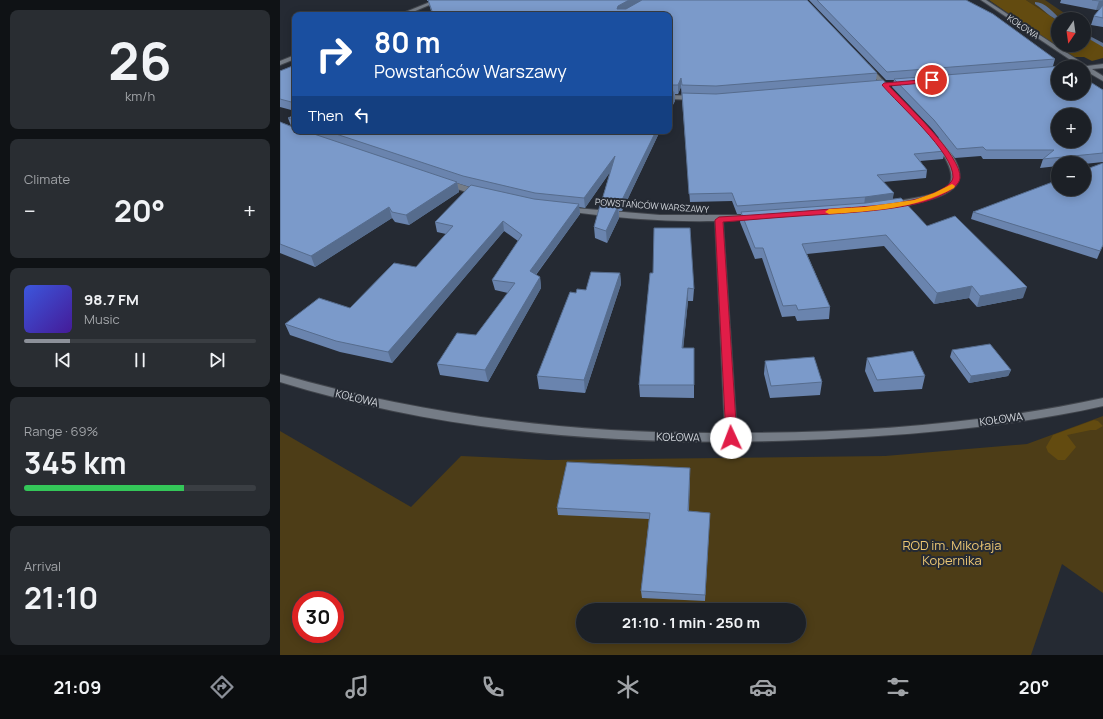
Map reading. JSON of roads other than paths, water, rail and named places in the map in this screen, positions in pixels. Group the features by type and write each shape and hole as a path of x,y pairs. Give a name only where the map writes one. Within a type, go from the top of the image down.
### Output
{"street":[{"path":"408,12 438,0"},
{"name":"KOŁOWA","path":"983,0 1073,60"},
{"path":"280,63 292,58"},
{"path":"859,58 894,95"},
{"path":"1091,67 1103,66"},
{"name":"KOŁOWA","path":"1091,72 1103,79"},
{"path":"672,97 703,98"},
{"path":"886,206 915,202 954,185 957,178 956,172 941,145 931,134"},
{"path":"442,182 489,195"},
{"name":"POWSTAŃCÓW WARSZAWY","path":"558,208 671,218 719,220 764,216"},
{"path":"719,220 731,438"},
{"name":"KOŁOWA","path":"280,378 372,402 439,416 616,436 731,438 824,436 940,428 1027,416 1103,402"}],"waterway":[{"path":"1037,3 1051,12"},
{"path":"1091,38 1103,45"}],"park label":[{"name":"ROD im. Mikołaja Kopernika","path":"952,552"}]}
